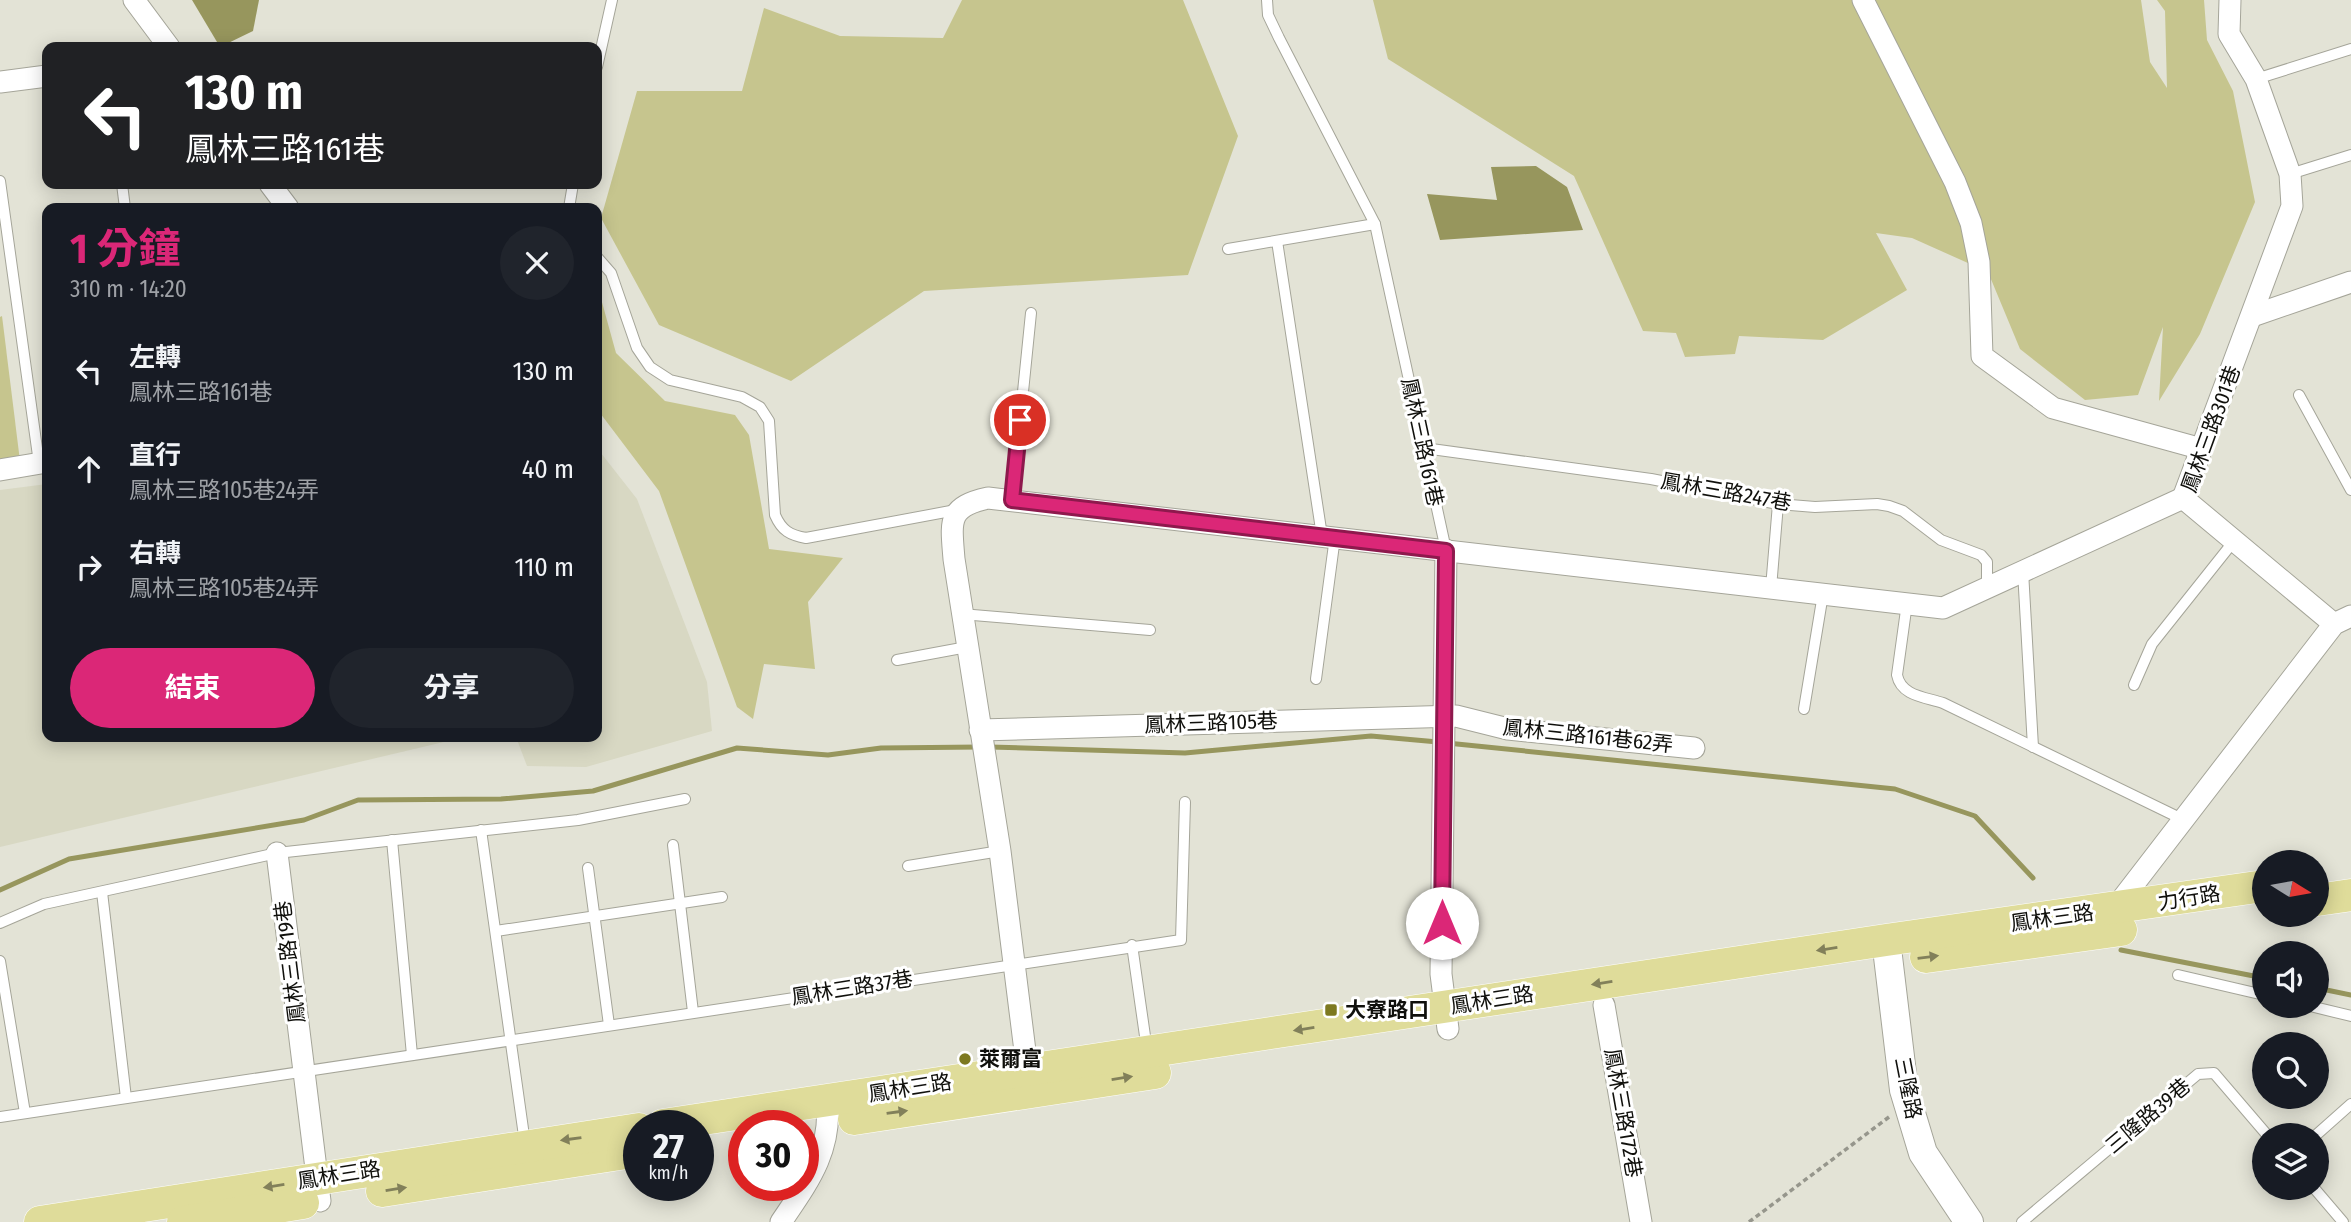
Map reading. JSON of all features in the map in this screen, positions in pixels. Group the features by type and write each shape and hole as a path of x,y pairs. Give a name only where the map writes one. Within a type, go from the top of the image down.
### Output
{"main road":[{"path":"2329,876 2351,873"},
{"name":"力行路","path":"2114,920 2252,889"},
{"path":"2329,898 2351,895"},
{"name":"力行路","path":"2114,920 2252,909"},
{"name":"鳳林三路","path":"714,1122 820,1116 1028,1081 1888,951 2114,920"},
{"name":"鳳林三路","path":"1028,1081 1147,1052 1447,1018 1604,1005 1888,951"},
{"name":"鳳林三路","path":"183,1222 525,1146 623,1131"},
{"name":"鳳林三路","path":"40,1222 623,1153"}],"street":[{"path":"134,0 165,42"},
{"path":"1863,0 1955,182 1971,223 1979,262 1982,356 2053,408 2202,449"},
{"name":"鳳林三路301巷","path":"2230,0 2229,34 2256,79 2290,174 2292,206 2183,498 2234,541 2342,620"},
{"path":"0,82 42,77"},
{"path":"2252,316 2351,282"},
{"path":"0,470 42,462"},
{"path":"1028,1081 1000,851 961,614 951,527 956,510 968,502 988,498 1012,500 1943,608 2183,498"},
{"path":"1446,551 1441,974 1447,1018"},
{"name":"鳳林三路","path":"2114,920 2184,820 2342,620"},
{"name":"鳳林三路161巷62弄","path":"1442,721 1456,716 1508,729 1693,748"},
{"name":"鳳林三路105巷","path":"982,741 1442,721"},
{"name":"鳳林三路19巷","path":"277,853 318,1190"},
{"name":"三隆路","path":"1888,951 1908,1103 1923,1153 1969,1222"},
{"name":"鳳林三路172巷","path":"1604,1005 1641,1222"},
{"path":"781,1222 817,1169 820,1116"}],"lane":[{"path":"602,45 612,0"},
{"name":"鳳林三路161巷","path":"1267,0 1268,15 1374,224 1446,551"},
{"path":"2256,79 2351,49"},
{"path":"2290,174 2351,155"},
{"path":"0,181 42,455"},
{"path":"1228,249 1374,224"},
{"path":"1277,240 1329,537 1316,679"},
{"path":"602,263 611,273 637,348 650,367 670,380 742,397 760,407 769,421 775,515 780,526 790,535 806,538 956,510"},
{"path":"1012,500 1031,313"},
{"path":"2299,395 2351,490"},
{"name":"鳳林三路247巷","path":"1424,449 1651,479 1778,504 1815,507 1877,504 1903,511 1941,540 1981,555 1987,562 1987,588"},
{"path":"1771,588 1778,504"},
{"path":"2134,685 2152,644 2234,541"},
{"path":"2023,571 2033,747"},
{"path":"1804,709 1823,594"},
{"path":"1907,603 1899,684 1906,691 1943,703 2184,820"},
{"path":"961,614 1150,630"},
{"path":"897,660 967,647"},
{"path":"0,923 44,904 277,853 578,820 685,799"},
{"path":"1012,964 1181,940 1185,802"},
{"path":"481,830 525,1146"},
{"path":"392,840 412,1055"},
{"path":"673,845 693,1012"},
{"path":"908,866 1000,851"},
{"path":"588,868 609,1025"},
{"path":"102,892 126,1098"},
{"path":"496,932 722,897"},
{"path":"1132,945 1147,1052"},
{"path":"0,961 25,1113"},
{"name":"鳳林三路37巷","path":"509,1040 1012,964"},
{"path":"2178,975 2252,992"},
{"path":"2329,1011 2351,1016"},
{"path":"0,1117 509,1040"},
{"name":"三隆路39巷","path":"2022,1222 2198,1073 2214,1073 2257,1123"},
{"path":"2329,1124 2351,1104"},
{"path":"2324,1200 2343,1222"}],"path":[{"path":"1749,1222 1908,1103"}],"shaded area":[{"path":"192,0 259,0 253,31 230,42 217,42"},
{"path":"962,0 1183,0 1238,136 1188,275 924,291 791,381 659,325 602,220 637,91 742,91 764,8 840,36 943,38"},
{"path":"1373,0 2141,0 2150,62 2167,88 2165,11 2157,0 2204,0 2207,40 2233,91 2255,202 2200,334 2159,401 2163,327 2138,395 2085,400 2020,349 1988,272 1912,238 1876,233 1907,290 1823,340 1739,336 1735,354 1685,357 1676,333 1643,331 1574,176 1388,59"},
{"path":"1536,166 1567,187 1583,230 1440,240 1427,194 1497,200 1491,167"},
{"path":"602,302 616,353 665,401 735,415 749,435 769,549 843,558 808,602 815,669 764,664 753,719 737,707 659,491 602,416"},
{"path":"2,316 20,461 0,465 0,317"},
{"path":"602,454 637,499 707,682 712,731 586,767 527,766 518,742 602,742"},
{"path":"42,485 42,742 444,742 0,847 0,490"}],"waterway":[{"path":"990,747 1185,753 1371,736 1438,742"},
{"path":"1447,743 1895,789 1975,816 2033,878"},
{"path":"0,890 69,859 304,820 358,800 501,799 593,791 737,748 828,755 881,748 980,747"},
{"path":"2121,950 2252,976"},
{"path":"2329,990 2351,995"}],"place":[{"name":"大寮路口","path":"1331,1010"},
{"name":"萊爾富","path":"965,1059"}],"route":[{"path":"1020,420 1012,500 1446,551 1442,716 1442,923"}]}
